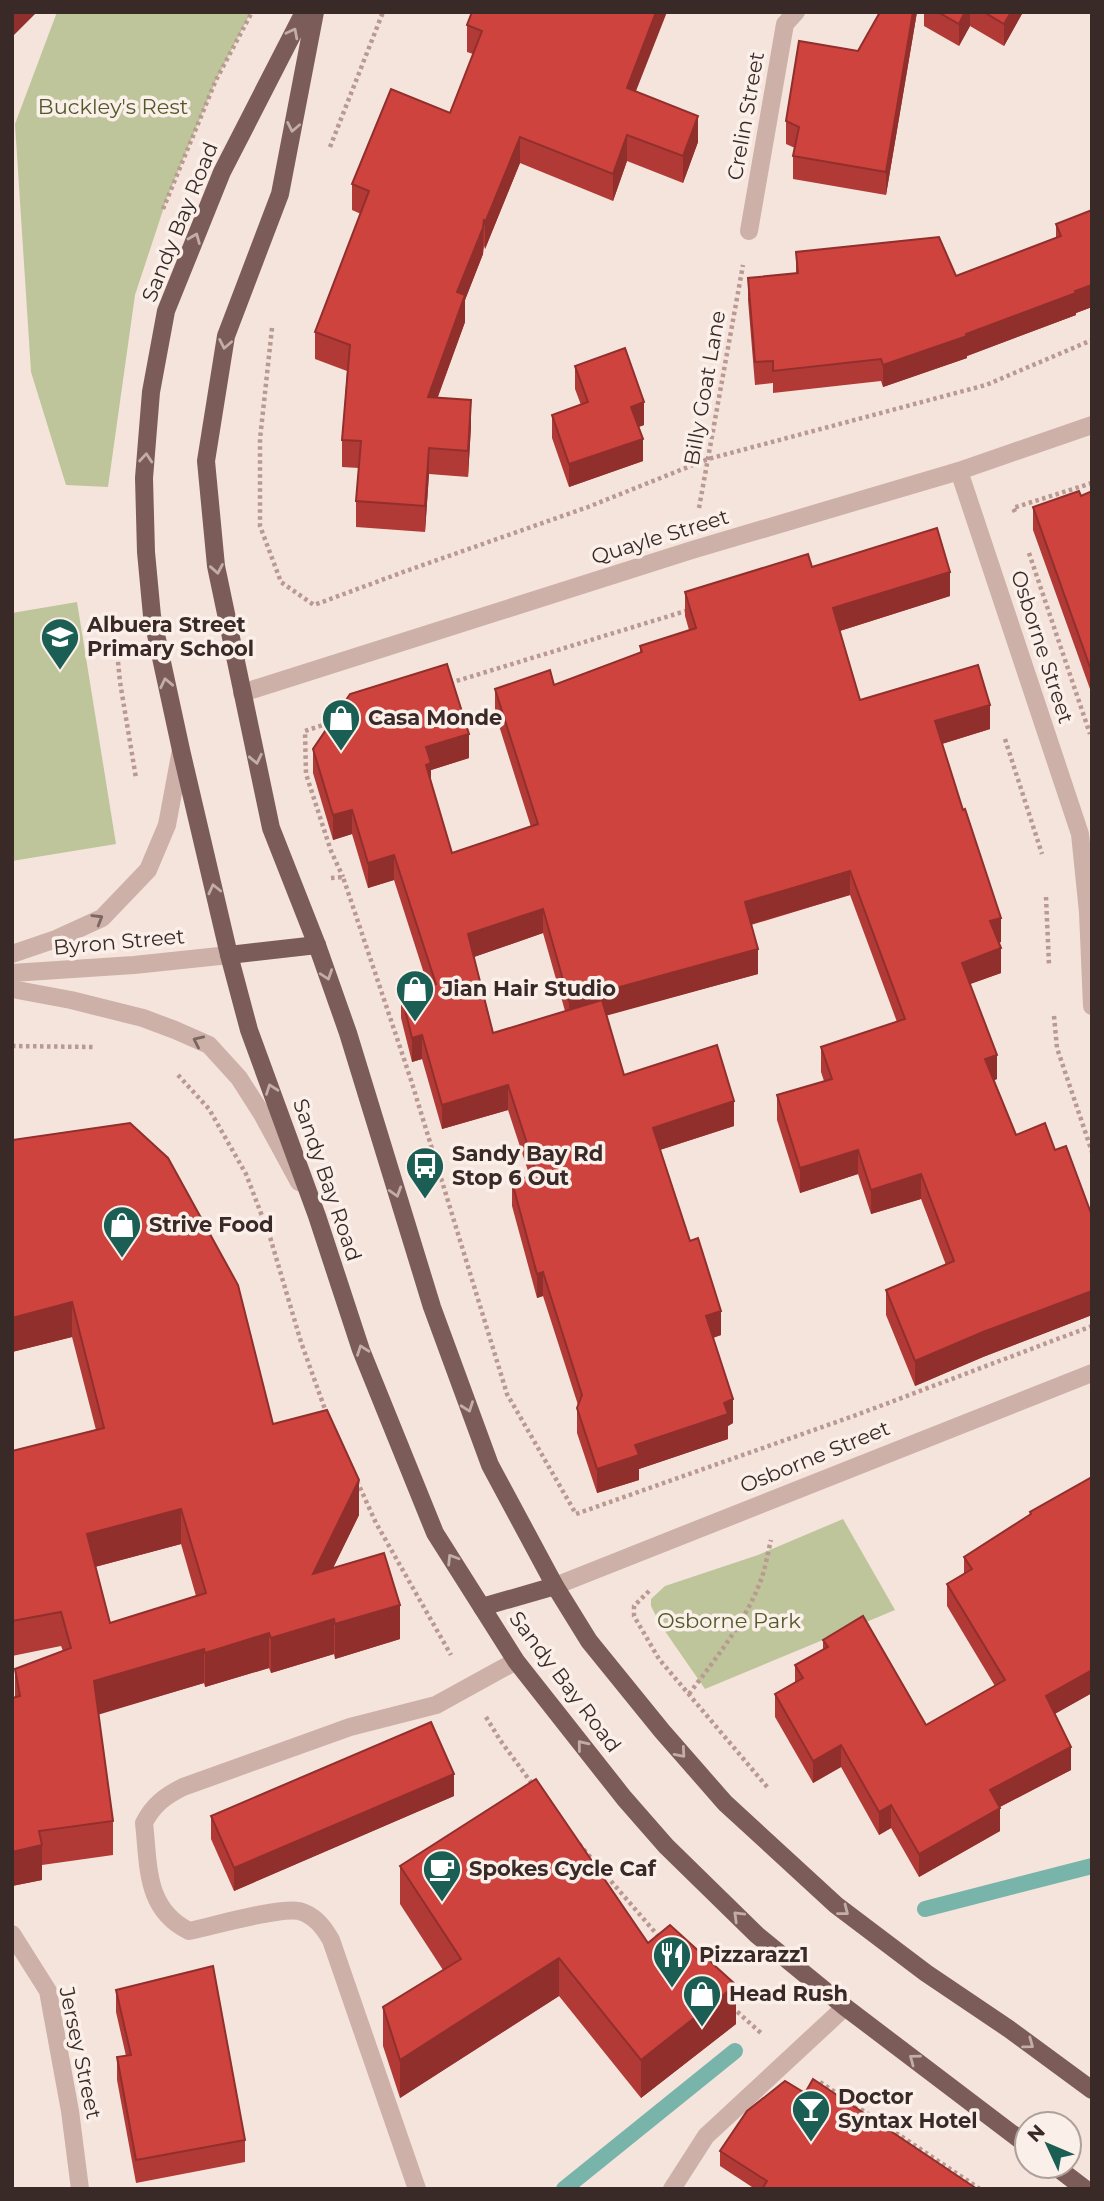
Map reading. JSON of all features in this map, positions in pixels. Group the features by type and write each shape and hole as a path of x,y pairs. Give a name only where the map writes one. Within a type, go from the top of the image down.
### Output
{"main road":[{"name":"Sandy Bay Road","path":"304,12 222,172 166,311 151,391 144,478 146,552 152,616 229,955 249,1030 317,1216 361,1350 435,1533 516,1661 624,1798 666,1846 757,1935 845,2007 1013,2134"},
{"name":"Sandy Bay Road","path":"315,12 280,194 226,336 206,461 216,566 271,828 348,1033 432,1307 490,1465 555,1586 589,1641 725,1803 836,1905 926,1973 1092,2090"},
{"path":"229,955 317,945"},
{"path":"482,1607 555,1586"}],"street":[{"name":"Crelin Street","path":"749,231 785,24 796,12"},
{"name":"Quayle Street","path":"243,693 692,550 959,471 1092,425"},
{"name":"Osborne Street","path":"959,471 1080,834 1088,912 1092,1006"},
{"path":"12,954 56,939 102,918 148,870 167,825 181,750"},
{"name":"Byron Street","path":"12,973 134,965 229,955"},
{"path":"12,989 144,1018 209,1045 239,1078 262,1114 317,1216"},
{"name":"Osborne Street","path":"555,1586 1092,1373"},
{"path":"417,2189 331,1940 323,1927 312,1917 298,1911 282,1911 189,1931 177,1926 157,1902 152,1885 144,1823 156,1804 183,1787 350,1727 436,1705 516,1661"},
{"name":"Jersey Street","path":"12,1934 48,1991 70,2111 80,2189"},
{"path":"673,2189 705,2136 845,2007"}],"path":[{"path":"325,159 383,12"},
{"name":"Billy Goat Lane","path":"692,550 749,231"},
{"path":"272,327 260,439 260,526 281,582 314,606 588,507 708,459 986,385 1092,340"},
{"path":"1018,521 1013,508 1092,483"},
{"path":"1027,546 1092,741"},
{"path":"450,683 691,609"},
{"path":"343,877 331,851 306,774 304,731 344,718"},
{"path":"1002,728 1044,860"},
{"path":"1045,886 1050,977"},
{"path":"1054,1013 1057,1048 1092,1152"},
{"path":"12,1046 99,1047"},
{"path":"576,1514 859,1414 1092,1326"},
{"path":"662,1731 747,1610 762,1577 782,1494"},
{"path":"635,1606 634,1616 659,1659 774,1795"}],"green space":[{"name":"Buckley's Rest","path":"57,12 251,12 216,80 167,198 135,295 108,487 66,485 31,372 15,124"},
{"path":"77,602 116,844 12,861 12,613"},
{"name":"Osborne Park","path":"843,1519 895,1610 705,1689 660,1624 651,1606 651,1599 665,1586 758,1555"}],"building":[{"path":"472,12 656,12 627,88 698,116 683,156 627,135 613,174 520,137 485,223 484,219 483,228 457,292 465,295 428,397 471,400 468,451 429,448 425,506 356,501 361,441 342,440 350,345 315,332 369,191 352,184 391,89 450,113 482,31 467,25"},
{"path":"880,12 913,12 886,172 793,156 799,127 786,121 799,41 858,51"},
{"path":"938,12 965,12 959,24"},
{"path":"984,12 1011,12 1004,24"},
{"path":"1092,210 1092,285 1075,291 1076,293 966,334 967,336 883,365 881,359 773,371 773,361 755,362 748,278 798,273 796,252 939,237 956,276 1061,236 1056,224"},
{"path":"625,348 644,402 631,407 643,439 569,464 552,415 588,402 575,366"},
{"path":"1079,491 1081,496 1092,491 1090,667 1033,507"},
{"path":"937,528 950,572 833,608 860,700 978,665 990,705 935,721 1001,918 990,921 1001,948 962,963 997,1055 985,1059 1016,1135 1045,1123 1055,1150 1066,1146 1092,1216 1092,1291 915,1361 886,1290 954,1261 921,1174 871,1190 858,1150 800,1168 777,1095 832,1079 821,1047 905,1019 850,871 745,902 758,949 569,1001 543,909 468,934 493,1033 602,1000 624,1075 717,1045 734,1101 653,1128 690,1241 698,1238 721,1311 706,1316 733,1399 724,1403 728,1414 635,1445 639,1455 597,1469 577,1408 582,1395 543,1272 537,1274 512,1182 537,1174 508,1085 442,1105 422,1035 412,1038 401,993 436,984 394,855 368,863 352,810 333,815 313,749 350,694 447,664 469,734 426,747 431,763 426,765 452,853 538,824 495,689 550,670 554,685 642,652 640,646 696,628 685,592 808,554 812,567"},
{"path":"130,1123 168,1158 238,1285 273,1424 327,1410 359,1480 313,1574 384,1553 400,1605 335,1624 334,1619 271,1638 269,1633 205,1653 204,1649 94,1681 113,1821 39,1831 42,1845 12,1852 12,1698 20,1696 15,1669 71,1648 61,1612 12,1621 12,1451 104,1428 72,1302 12,1318 12,1140","holes":["181,1509 206,1593 110,1623 87,1534"]},
{"path":"1092,1477 1092,1670 1046,1696 1071,1747 990,1790 1000,1808 919,1854 891,1805 879,1812 841,1745 813,1761 775,1694 803,1678 795,1665 828,1647 823,1640 863,1616 926,1725 1005,1680 947,1584 972,1569 964,1557 1031,1514 1030,1512"},
{"path":"431,1722 454,1774 234,1868 211,1816"},
{"path":"536,1779 648,1943 670,1925 736,1985 641,2060 559,1958 400,2060 383,2007 461,1959 400,1866"},
{"path":"213,1966 245,2140 136,2160 117,2057 131,2055 116,1990"},
{"name":"Doctor Syntax Hotel","path":"813,2079 977,2189 762,2189 767,2181 720,2151 747,2111 785,2081 805,2093"}],"waterway":[{"path":"925,1909 1092,1866"},
{"path":"564,2189 735,2051"}],"place":[{"name":"Albuera Street Primary School","path":"60,671"},
{"name":"Casa Monde","path":"341,752"},
{"name":"Jian Hair Studio","path":"415,1023"},
{"name":"Sandy Bay Rd Stop 6 Out","path":"425,1200"},
{"name":"Strive Food","path":"122,1259"},
{"name":"Spokes Cycle Caf","path":"442,1903"},
{"name":"Pizzarazz1","path":"672,1989"},
{"name":"Head Rush","path":"702,2028"},
{"name":"Doctor Syntax Hotel","path":"811,2143"}]}
